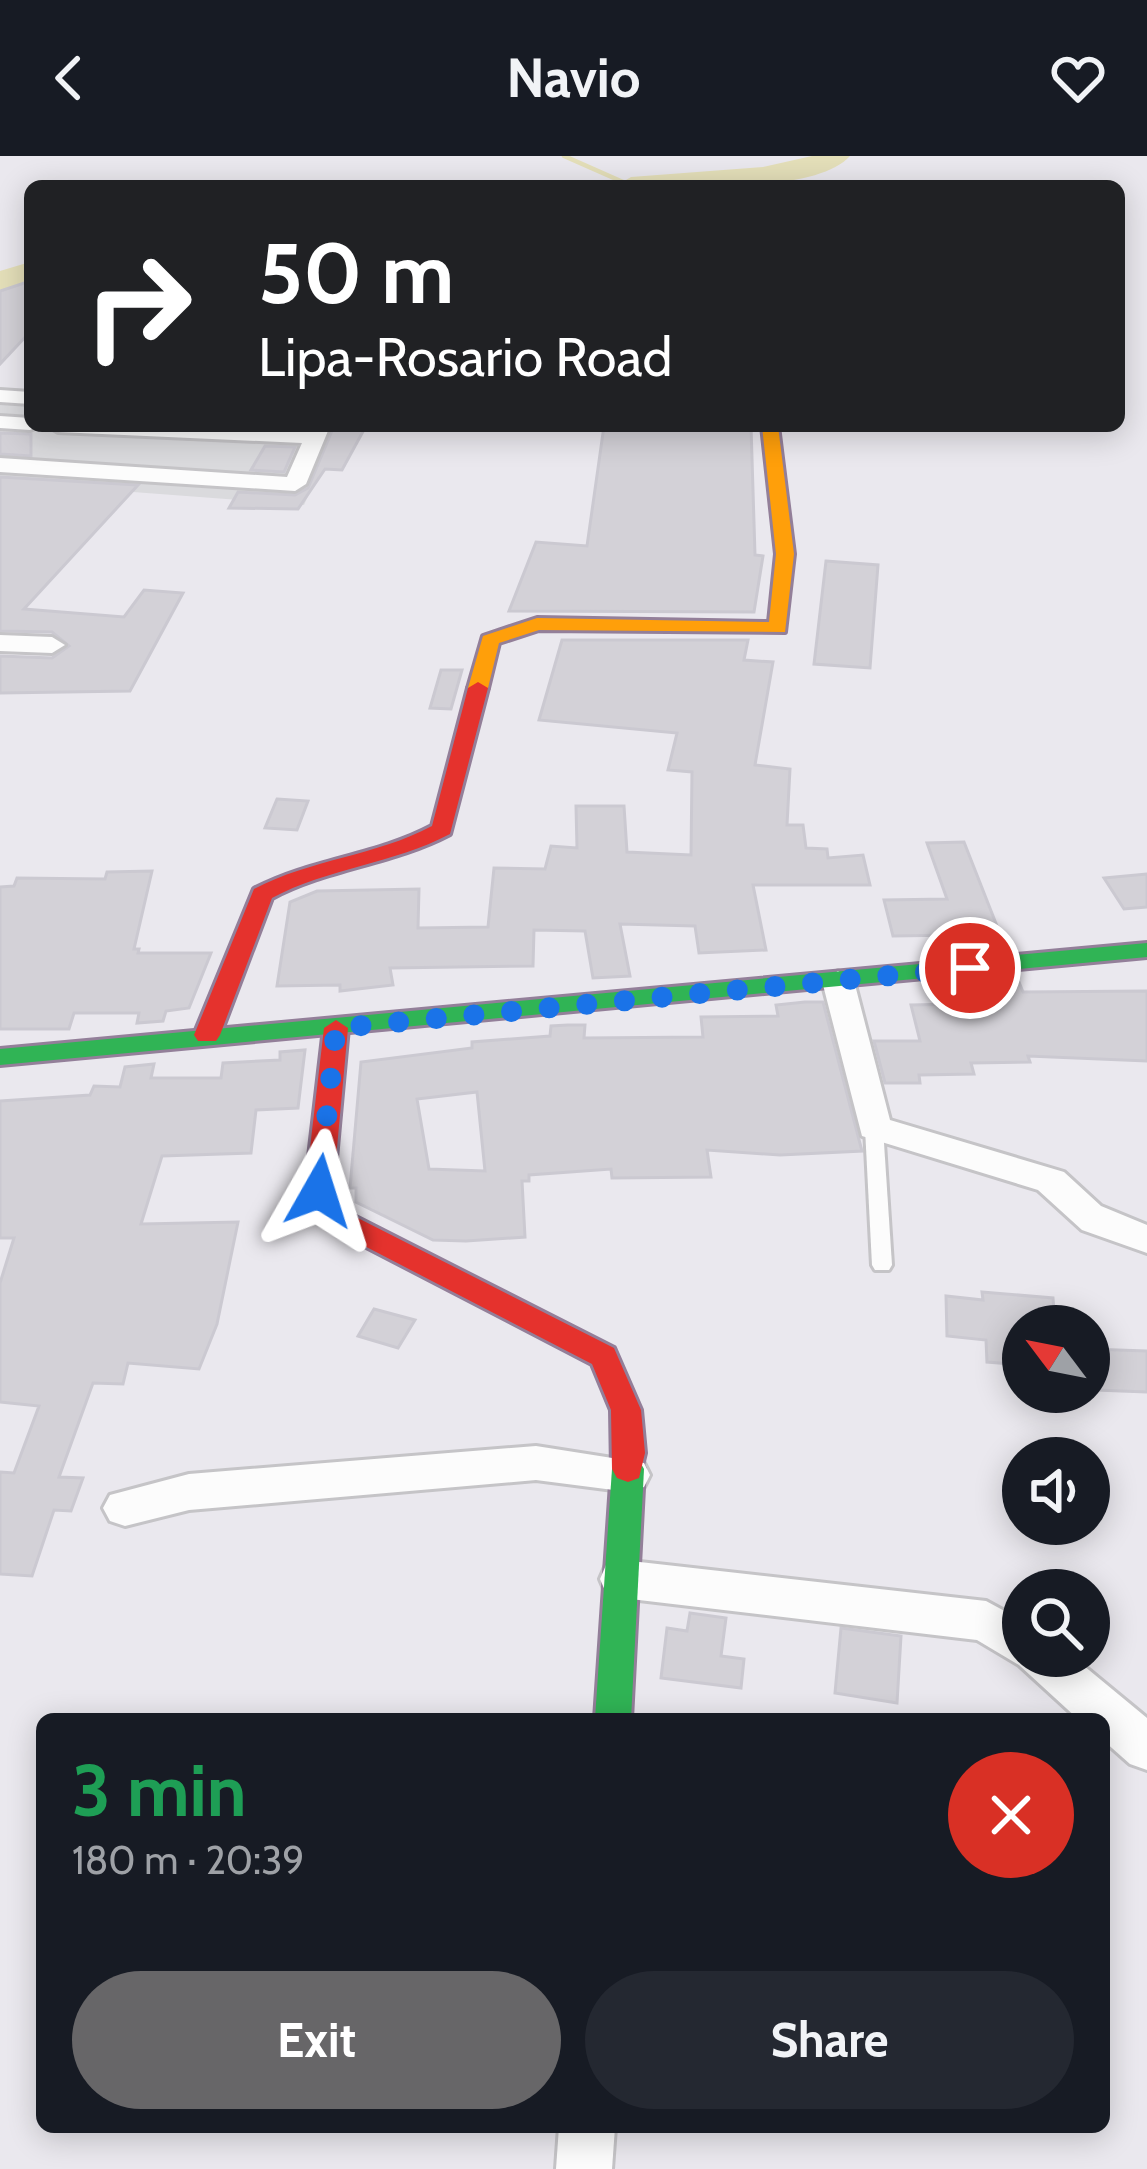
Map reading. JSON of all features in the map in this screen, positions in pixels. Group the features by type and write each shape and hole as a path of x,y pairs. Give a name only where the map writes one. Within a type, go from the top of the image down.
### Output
{"street":[{"path":"165,477 190,432"},
{"path":"0,465 296,484 317,432"},
{"path":"207,1035 262,894 298,874 421,841 442,829 490,640 537,624 778,628 784,554 771,432"},
{"path":"0,643 52,645"},
{"path":"0,1057 1147,950"},
{"path":"838,981 874,1128 1051,1181 1076,1208 1109,1228 1147,1240"},
{"path":"336,1028 319,1191 323,1205 334,1218 603,1355 622,1386 631,1427 613,1713"},
{"path":"125,1508 189,1492 536,1463 628,1475"},
{"path":"622,1579 986,1622 1002,1632"},
{"path":"1063,1677 1106,1713"},
{"path":"1110,1717 1147,1748"},
{"path":"584,2169 587,2133"}],"lane":[{"path":"874,1128 882,1264"}],"shaded area":[{"path":"0,398 24,399 24,432 336,432 304,505 0,482"}],"building":[{"path":"24,283 24,338 0,364 0,291"},
{"path":"331,432 363,432 342,470 325,469 298,509 229,508 238,492 295,495 308,488"},
{"path":"603,432 751,432 755,555 763,556 754,612 509,611 536,542 587,546"},
{"path":"0,433 31,434 31,456 0,454"},
{"path":"265,446 295,447 284,472 251,470"},
{"path":"0,477 138,485 24,609 124,617 144,590 183,593 130,691 0,693 0,656 52,658 69,646 52,632 0,631"},
{"path":"826,561 878,565 870,668 814,664"},
{"path":"562,640 748,640 744,660 773,662 755,765 790,769 787,825 803,825 806,848 827,849 828,858 863,855 870,885 753,885 766,950 699,953 695,926 620,924 630,976 593,978 585,931 534,930 533,966 390,968 393,985 340,991 340,985 277,986 290,902 317,891 419,889 418,928 488,927 494,868 545,869 551,846 577,848 576,806 624,806 627,852 691,855 692,772 668,770 677,733 539,720"},
{"path":"441,670 462,670 451,709 430,708"},
{"path":"277,799 308,801 297,830 265,828"},
{"path":"964,842 1004,944 965,947 960,935 893,936 884,900 947,899 927,843"},
{"path":"152,871 134,949 138,953 211,953 189,1008 166,1011 163,1021 137,1023 139,1013 74,1013 69,1029 0,1029 0,887 14,886 17,878 105,879 107,872"},
{"path":"1147,874 1147,907 1124,909 1104,878"},
{"path":"1019,982 1023,992 1147,991 1147,1061 1028,1056 1030,1062 971,1063 974,1074 919,1075 920,1083 885,1083 874,1041 920,1041 911,1005 961,1004 958,995 982,994 979,986"},
{"path":"823,1002 862,1151 780,1155 707,1150 711,1177 612,1178 611,1169 529,1175 529,1181 522,1181 525,1237 433,1240 356,1202 356,1188 350,1188 361,1062 472,1048 472,1042 550,1036 551,1026 585,1025 584,1038 703,1037 701,1017 778,1016 776,1005","holes":["477,1092 485,1171 429,1169 417,1099"]},
{"path":"305,1050 298,1108 256,1110 251,1153 162,1156 141,1224 238,1222 217,1324 199,1369 128,1363 123,1384 93,1383 59,1477 83,1478 71,1511 54,1510 32,1576 0,1574 0,1472 14,1473 39,1406 0,1402 0,1283 14,1238 0,1238 0,1101 90,1095 94,1086 120,1087 125,1067 154,1064 151,1078 221,1078 223,1063 280,1060 280,1052"},
{"path":"982,1292 1053,1298 1054,1305 1002,1305 1002,1363 987,1362 986,1340 947,1336 946,1296 983,1300"},
{"path":"374,1309 415,1320 398,1348 358,1336"},
{"path":"1110,1350 1147,1351 1147,1392 1110,1391"},
{"path":"690,1613 726,1618 721,1656 744,1659 741,1688 661,1678 667,1628 687,1631"},
{"path":"841,1628 901,1636 897,1703 835,1693"}],"waterway":[{"path":"564,156 618,180"},
{"path":"701,180 789,172 836,156"},
{"path":"0,281 24,274"}],"traffic: fast":[{"path":"0,1057 1147,950"},
{"path":"613,1713 628,1469"}],"traffic: slow":[{"path":"478,688 490,640 537,624 778,628 785,554 771,432"}],"traffic: jam":[{"path":"207,1035 262,894 306,874 399,849 442,829 478,688"},
{"path":"336,1028 319,1191 334,1218 603,1356 626,1410 628,1469"}],"route":[{"path":"319,1191 336,1028 970,968"}]}
